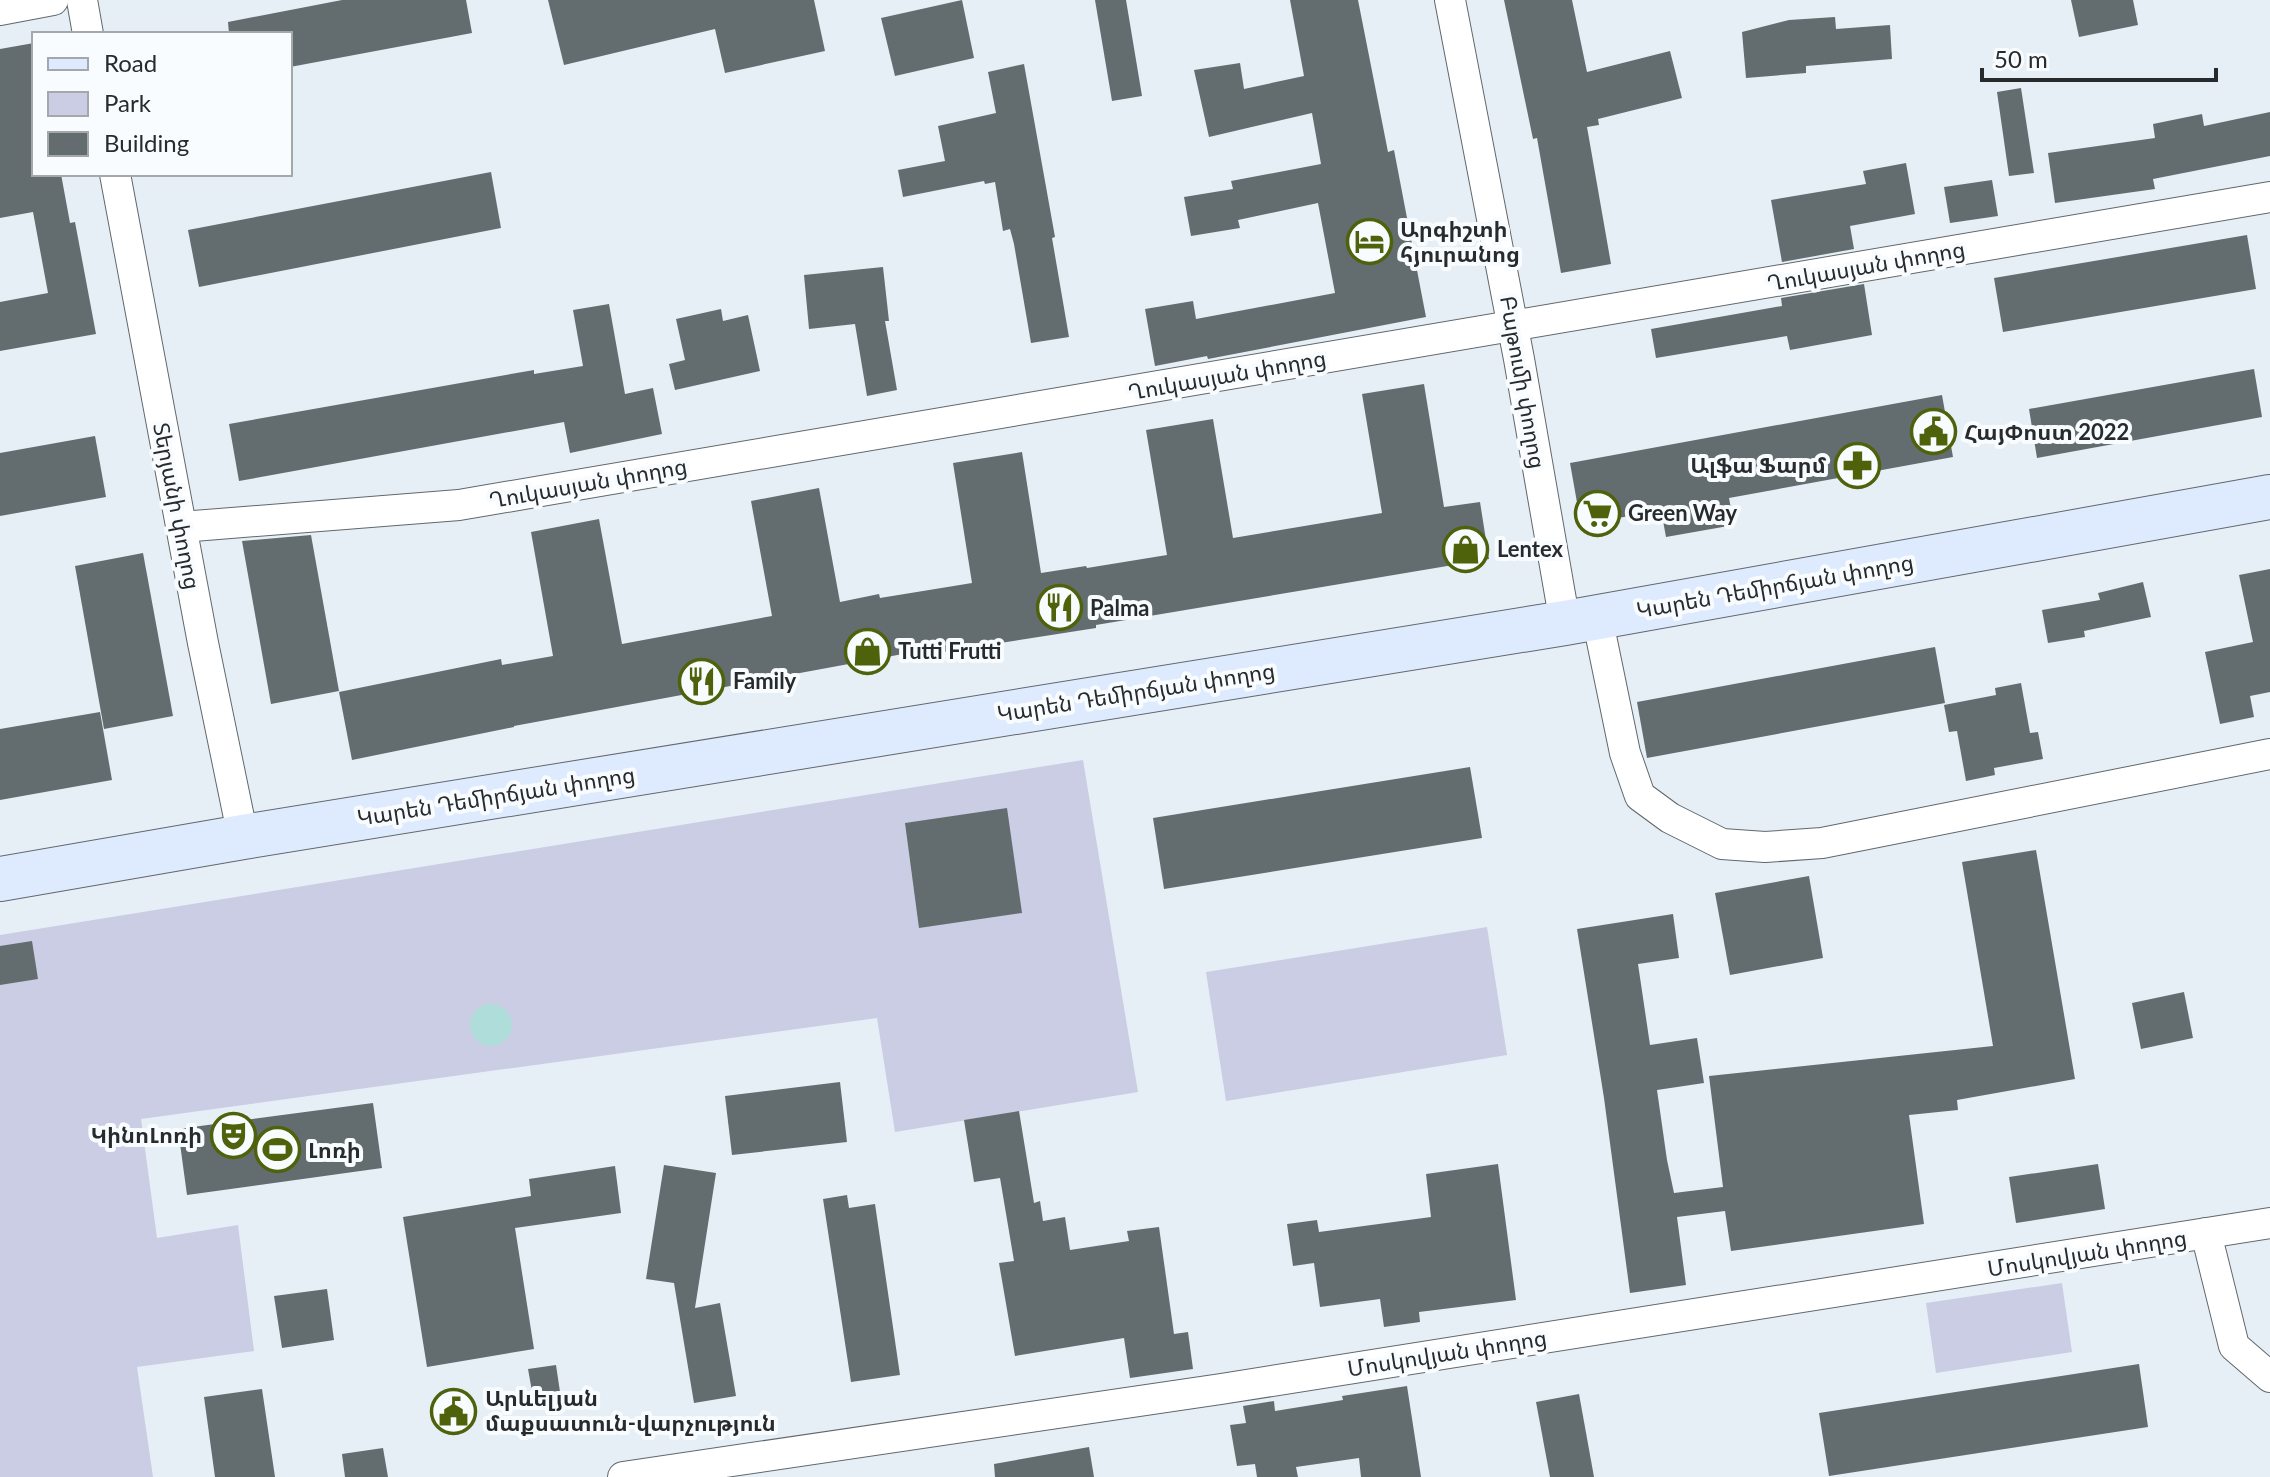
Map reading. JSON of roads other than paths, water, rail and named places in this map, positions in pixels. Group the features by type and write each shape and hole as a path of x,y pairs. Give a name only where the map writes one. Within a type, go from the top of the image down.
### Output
{"street":[{"path":"0,10 53,0"},
{"path":"82,0 88,32"},
{"name":"Բաթումի փողոց","path":"1450,0 1513,326 1581,620 1640,796 1670,818 1722,844 1765,847 1822,843 2270,754"},
{"name":"Տերյանի փողոց","path":"115,176 243,837"},
{"name":"Ղուկասյան փողոց","path":"181,527 459,505 2270,197"},
{"name":"Կարեն Դեմիրճյան փողոց","path":"0,879 1581,620 2270,497"},
{"name":"Մոսկովյան փողոց","path":"623,1477 1252,1384 2270,1223"},
{"path":"2206,1233 2234,1346 2270,1377"}],"place":[{"name":"Արգիշտի հյուրանոց","path":"1369,242"},
{"name":"ՀայՓոստ 2022","path":"1933,432"},
{"name":"Ալֆա Ֆարմ","path":"1857,465"},
{"name":"Green Way","path":"1597,513"},
{"name":"Lentex","path":"1466,549"},
{"name":"Palma","path":"1059,608"},
{"name":"Tutti Frutti","path":"867,651"},
{"name":"Family","path":"702,681"},
{"name":"ԿինոԼոռի","path":"233,1135"},
{"name":"Լոռի","path":"277,1150"},
{"name":"Արևելյան մաքսատուն-վարչություն","path":"454,1411"}]}
